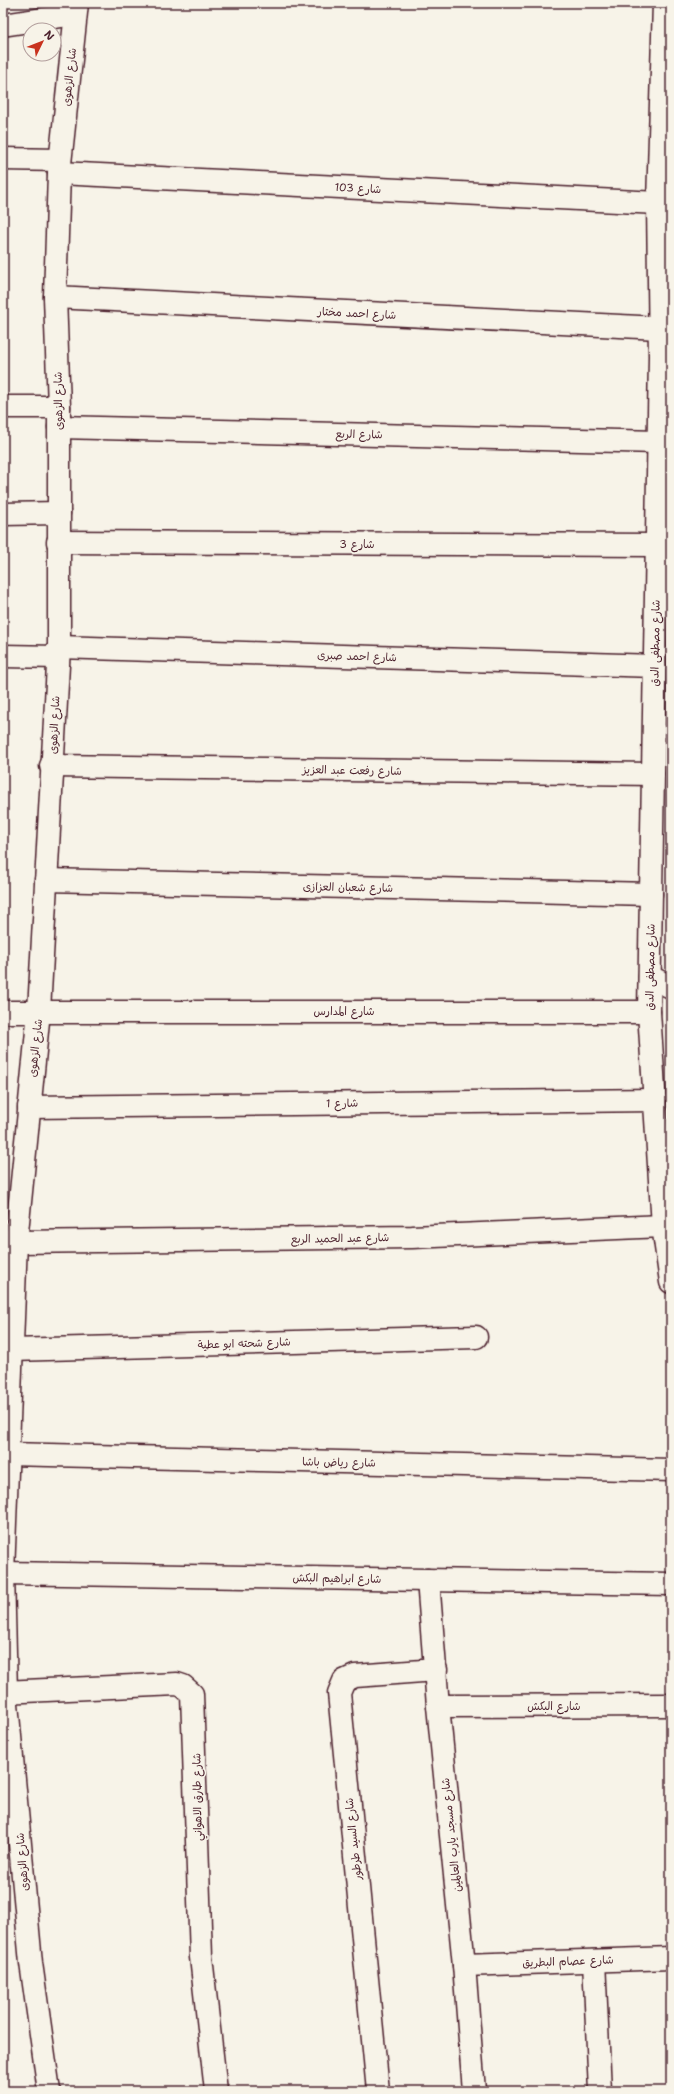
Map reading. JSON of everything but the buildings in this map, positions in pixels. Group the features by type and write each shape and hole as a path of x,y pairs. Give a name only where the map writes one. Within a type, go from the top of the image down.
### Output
{"street":[{"name":"شارع مصطفى الدق","path":"664,3 658,203 659,328 665,356 658,442 656,545 664,569 660,674 659,764 661,860 651,894 649,1012 663,1226 671,1282"},
{"path":"3,25 76,8"},
{"name":"شارع الزهوى","path":"49,2091 31,1963 4,1692 3,1573 12,1350 11,1248 30,1107 39,1011 58,652 59,417 55,297 59,166 76,8"},
{"name":"شارع 103","path":"3,159 59,166 658,203"},
{"name":"شارع احمد مختار","path":"55,297 659,328"},
{"name":"شارع الربع","path":"3,407 59,417 658,442"},
{"path":"3,514 59,513"},
{"name":"شارع 3","path":"58,542 656,545"},
{"name":"شارع احمد صبرى","path":"3,656 58,652 660,674"},
{"name":"شارع رفعت عبد العزيز","path":"51,766 659,764"},
{"name":"شارع شعبان العزازى","path":"46,880 651,894"},
{"path":"650,977 671,987"},
{"name":"شارع المدارس","path":"3,1012 649,1012"},
{"name":"شارع 1","path":"30,1107 655,1100"},
{"name":"شارع عبد الحميد الربع","path":"11,1248 412,1237 663,1226"},
{"name":"شارع شحته ابو عطية","path":"12,1350 476,1337"},
{"name":"شارع رياض باشا","path":"7,1454 671,1470"},
{"name":"شارع ابراهيم البكش","path":"3,1573 671,1584"},
{"name":"شارع مسجد يارب العالمين","path":"428,1580 438,1706 464,1965 474,2091"},
{"name":"شارع السيد طرطور","path":"378,2091 339,1693 344,1681 355,1676 436,1670"},
{"name":"شارع طارق الاهواني","path":"4,1692 177,1684 184,1686 192,1694 194,1700 201,1957 216,2091"},
{"name":"شارع البكش","path":"438,1706 671,1705"},
{"name":"شارع عصام البطريق","path":"464,1965 671,1958"},
{"path":"594,1960 600,2091"}]}
